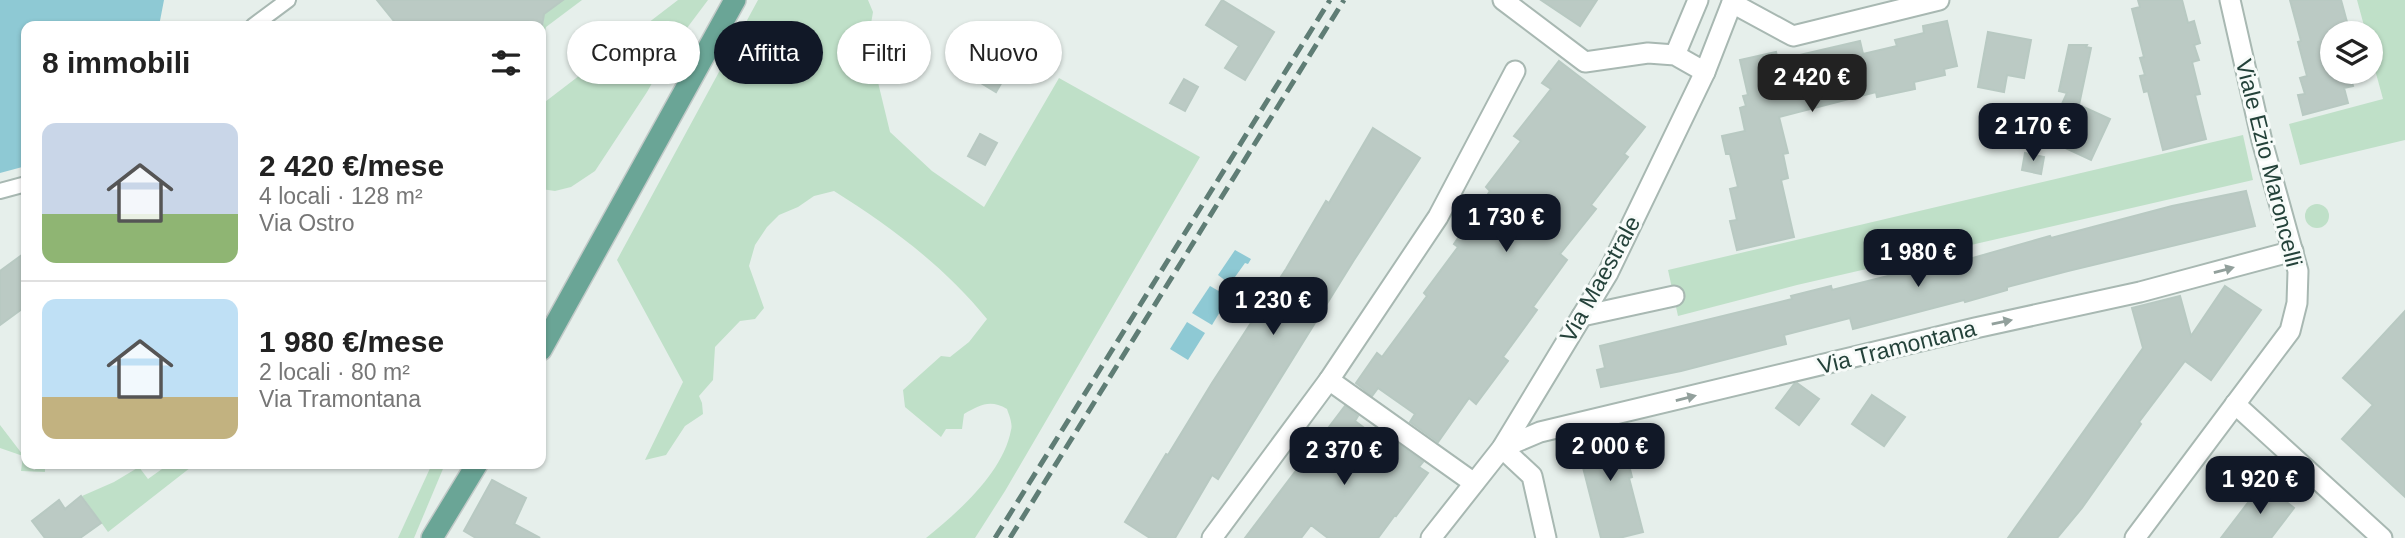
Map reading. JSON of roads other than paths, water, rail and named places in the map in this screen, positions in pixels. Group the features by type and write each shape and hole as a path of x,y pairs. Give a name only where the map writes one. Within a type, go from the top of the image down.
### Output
{"main road":[{"path":"546,341 735,0"},
{"path":"433,538 474,469"}],"street":[{"path":"260,21 288,0"},
{"path":"1503,0 1585,62 1648,53 1675,55 1705,72"},
{"path":"1675,55 1698,0"},
{"path":"1732,1 1793,36 1939,0"},
{"name":"Viale Ezio Maroncelli","path":"2135,538 2290,331 2297,303 2298,271 2262,141 2230,0"},
{"name":"Via Maestrale","path":"1431,538 1502,448 1608,273 1705,72 1732,1"},
{"path":"1212,538 1329,380 1438,217 1515,71"},
{"path":"0,191 21,185"},
{"name":"Via Tramontana","path":"1502,448 1541,432 1975,328 2140,292 2293,251"},
{"path":"1582,316 1674,296"},
{"path":"1329,380 1474,483"},
{"path":"2235,404 2382,538"},
{"path":"1502,448 1532,476 1546,538"}],"water":[{"path":"0,0 164,0 160,21 21,21 21,167 0,173"},
{"path":"1235,250 1251,259 1230,284 1218,275"},
{"path":"1210,286 1229,297 1212,325 1192,313"},
{"path":"1187,322 1205,333 1188,360 1170,349"}],"railway":[{"path":"995,538 1330,0"},
{"path":"1010,538 1344,0"}]}
